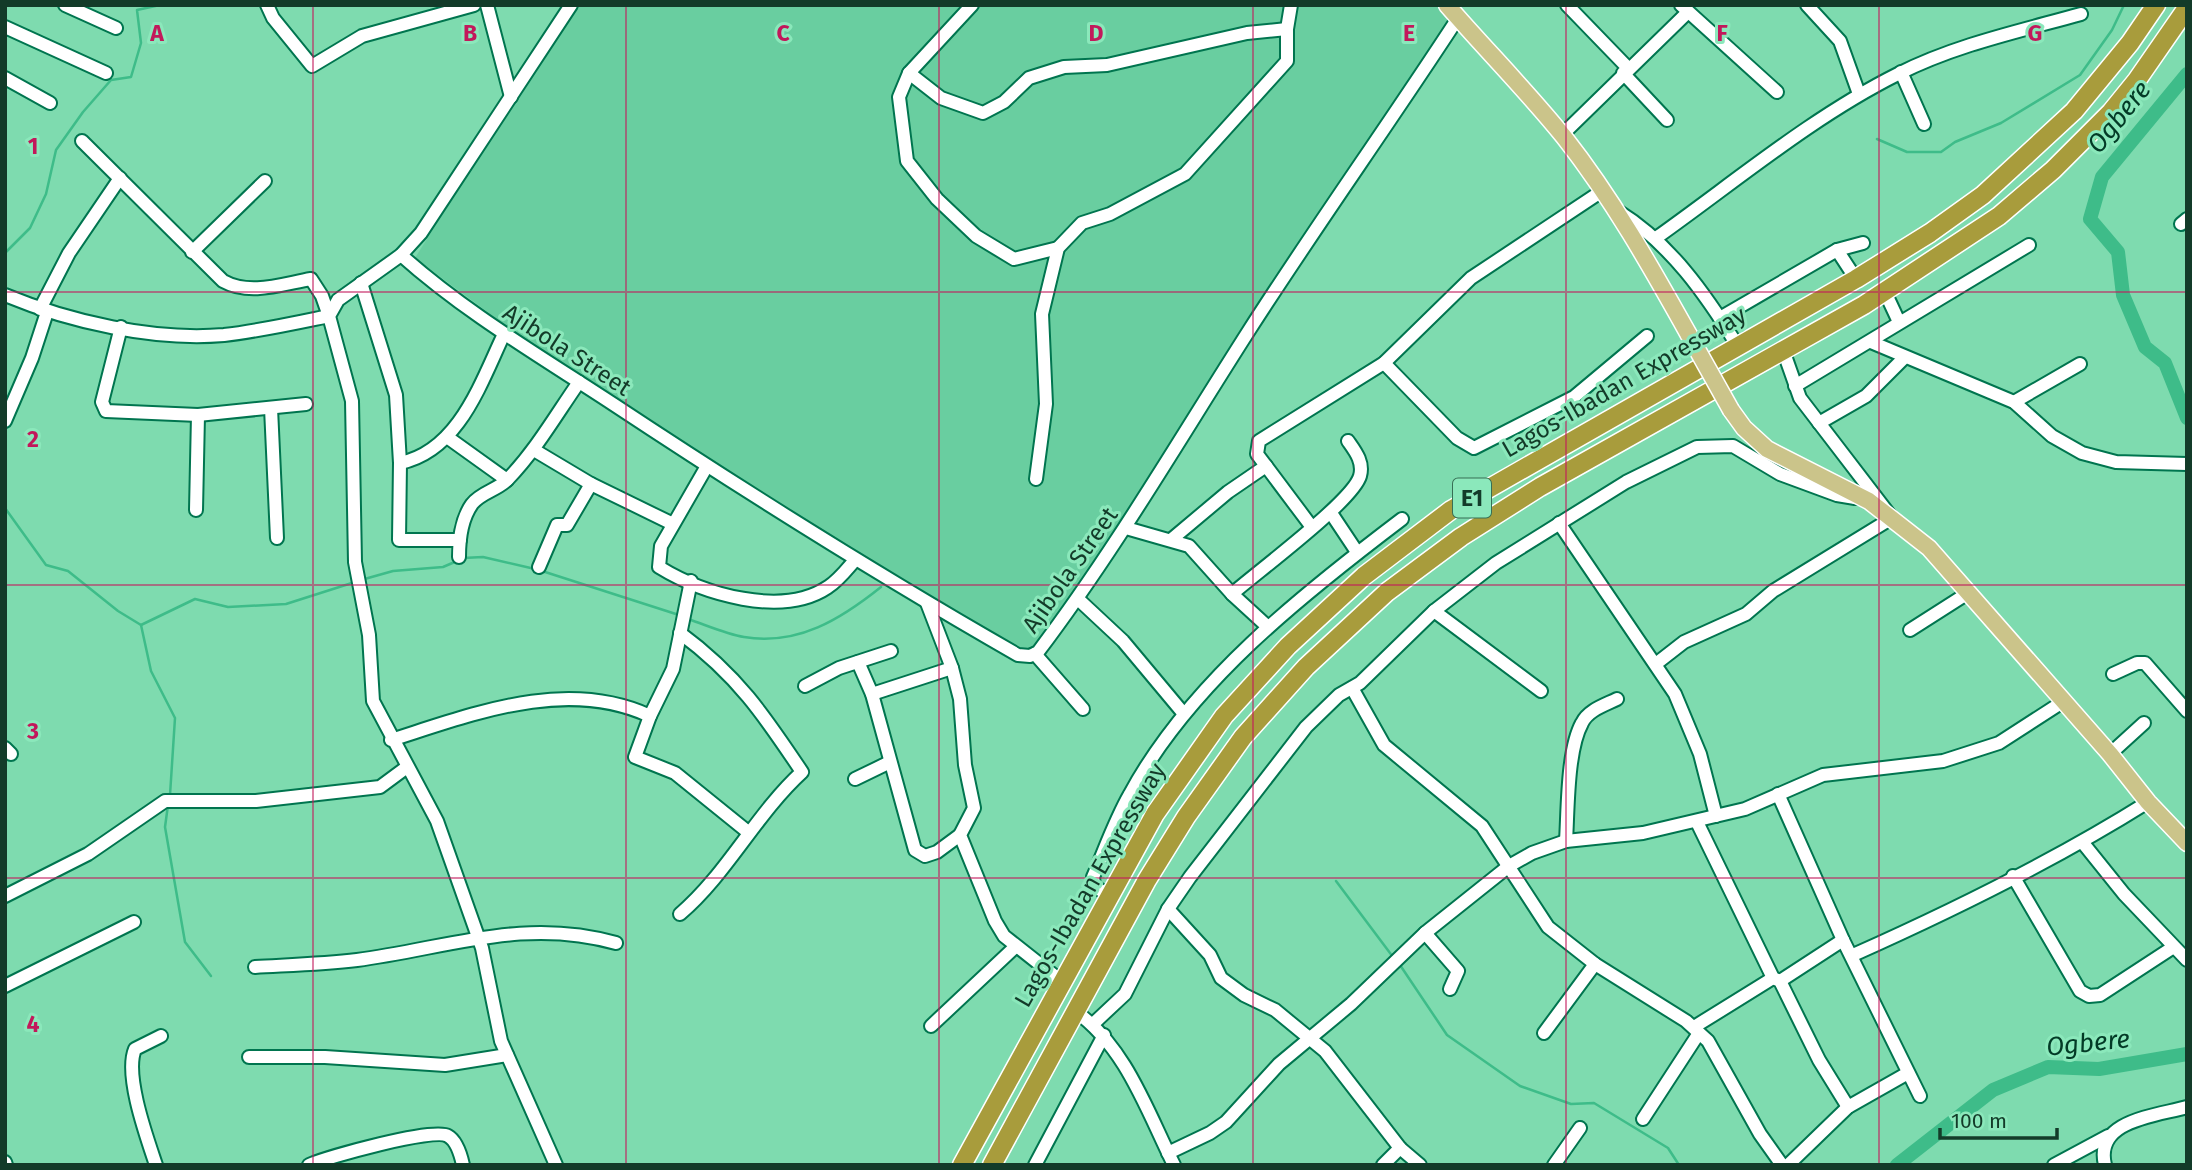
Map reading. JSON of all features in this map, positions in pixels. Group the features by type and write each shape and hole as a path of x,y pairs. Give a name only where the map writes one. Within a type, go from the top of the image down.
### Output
{"highway":[{"name":"Lagos-Ibadan Expressway","path":"962,1165 1108,895 1155,814 1224,716 1288,646 1364,576 1451,510 1856,279 1930,233 2011,172 2074,111 2110,69 2155,5"},
{"name":"Lagos-Ibadan Expressway","path":"992,1165 1147,880 1215,774 1271,705 1357,619 1415,570 1471,530 1540,487 1885,292 1999,216 2053,170 2137,80 2187,8"}],"main road":[{"path":"1452,9 1562,135 1602,191 1649,262 1731,410 1744,428 1767,449 1869,500 1929,548 2110,754 2148,802 2186,840"}],"street":[{"path":"65,5 116,28"},
{"path":"267,5 273,18 312,66 362,36 474,5"},
{"path":"487,5 511,97"},
{"path":"330,316 338,300 401,255 421,233 571,5"},
{"path":"972,5 909,73 899,97 907,161 937,199 976,236 1014,259 1058,248"},
{"path":"1037,479 1046,404 1042,314 1058,248 1082,223 1110,214 1185,174 1287,61 1287,29 1291,5"},
{"path":"1567,5 1667,120"},
{"path":"1807,5 1840,41 1859,94"},
{"name":"Ajibola Street","path":"401,255 461,306 707,466 855,560 1018,655 1026,657 1035,654 1078,599 1126,528 1452,9"},
{"path":"1562,135 1685,9 1777,92"},
{"path":"1656,237 1859,94 1902,72 1993,39 2081,14"},
{"path":"5,27 106,73"},
{"path":"909,73 942,97 983,113 1004,102 1029,78 1064,67 1107,65 1247,33 1287,29"},
{"path":"1902,72 1924,124"},
{"path":"5,78 50,103"},
{"path":"82,141 151,206 192,252 236,288 260,288 311,279 322,296 330,316 352,401 358,581 369,635 373,701 391,740 437,821 479,939 497,1026 556,1165"},
{"path":"5,421 32,358 43,310 69,253 120,178"},
{"path":"192,252 265,181"},
{"path":"1311,526 1257,454 1259,441 1384,363 1471,278 1602,191"},
{"path":"1613,208 1656,237 1720,318 1737,345"},
{"path":"1720,318 1837,250 1863,243"},
{"path":"1795,386 2029,245"},
{"path":"1837,250 1856,279"},
{"path":"361,283 394,386 400,463 399,540 460,540"},
{"path":"1885,292 1899,322"},
{"path":"5,295 43,310 121,327 223,335 330,316"},
{"path":"121,327 102,407 113,413 198,415 306,404"},
{"path":"400,463 425,455 447,437 472,400 505,334"},
{"path":"1384,363 1457,438 1474,448 1573,397 1647,336"},
{"path":"1871,342 1904,358 2014,401 2052,436 2082,453 2116,461 2187,464"},
{"path":"1657,663 1684,642 1746,614 1773,592 1892,518 1819,423 1795,386 1783,350"},
{"path":"1819,423 1866,396 1904,358"},
{"path":"2014,401 2080,364"},
{"path":"460,557 460,540 471,506 507,480 534,450 579,382"},
{"path":"271,408 276,538"},
{"path":"196,510 198,415"},
{"path":"447,437 507,480"},
{"path":"1232,594 1311,526 1331,513 1360,478 1361,462 1348,441"},
{"path":"1093,1024 1125,994 1168,909 1228,824 1306,727 1434,611 1496,563 1682,452 1718,444 1746,452 1780,474 1820,489 1869,500"},
{"path":"534,450 591,484 673,524"},
{"path":"707,466 661,546 659,568 725,595 768,604 801,598 828,588 855,560"},
{"path":"1172,539 1228,492 1266,466"},
{"path":"539,567 557,525 567,525 591,484"},
{"path":"1331,513 1357,552"},
{"path":"1108,895 1094,886 1093,877 1129,795 1184,714 1268,627 1357,552 1402,519"},
{"path":"1559,523 1657,663 1685,713 1700,754 1716,816"},
{"path":"1126,528 1172,539 1199,554 1232,594 1268,627"},
{"path":"691,581 670,677 650,716 635,757 676,773 748,832"},
{"path":"1910,630 1968,593"},
{"path":"1078,599 1123,641 1184,714"},
{"path":"858,662 872,694 915,850 925,856 937,852 960,835 974,808 965,765 960,699 952,668 927,603"},
{"path":"1434,611 1541,691"},
{"path":"680,914 696,900 748,832 802,772 753,699 707,653 684,622"},
{"path":"805,686 858,662 891,651"},
{"path":"1035,654 1083,709"},
{"path":"2112,674 2141,661 2187,711"},
{"path":"872,694 952,668"},
{"path":"1352,688 1384,745 1471,814 1509,866 1548,927 1595,964 1697,1030 1717,1054 1759,1134 1782,1165"},
{"path":"1566,841 1569,782 1581,722 1590,712 1617,699"},
{"path":"391,740 523,701 613,703 650,716"},
{"path":"1075,1011 1104,1035 1125,1068 1171,1159 1226,1122 1279,1064 1364,992 1395,959 1425,933 1509,866 1532,853 1566,841 1643,833 1697,822 1745,809 1823,775 1943,761 1986,749 2018,732 2064,701"},
{"path":"2110,754 2144,723"},
{"path":"855,779 890,762"},
{"path":"5,896 88,854 169,800 256,802 380,787 408,767"},
{"path":"1778,794 1843,940 1853,955 1920,1096"},
{"path":"1853,955 1945,914 2013,876 2083,843 2148,802"},
{"path":"1697,822 1819,1060 1848,1107"},
{"path":"960,835 995,921 1015,947 1061,981"},
{"path":"2083,843 2172,948 2187,960"},
{"path":"2013,876 2080,991 2089,996 2100,995 2172,948"},
{"path":"1168,909 1210,955 1221,978 1312,1038 1400,1148 1420,1165"},
{"path":"5,986 134,922"},
{"path":"255,967 357,960 529,931 579,934 616,943"},
{"path":"1425,933 1458,971 1450,989"},
{"path":"1643,1119 1697,1030 1843,940"},
{"path":"931,1026 1015,947"},
{"path":"1544,1032 1595,964"},
{"path":"1035,1165 1104,1035"},
{"path":"156,1165 137,1096 132,1058 135,1049 161,1036"},
{"path":"249,1057 325,1057 445,1065 508,1055"},
{"path":"1788,1165 1848,1107 1908,1073"},
{"path":"2054,1165 2108,1136 2121,1126 2187,1107"},
{"path":"1554,1165 1580,1128"},
{"path":"309,1165 339,1161 369,1147 436,1134 447,1135 455,1142 463,1165"},
{"path":"2105,1165 2104,1145 2108,1136"},
{"path":"1383,1165 1400,1148"}],"shaded area":[{"path":"575,5 1446,5 1458,18 1046,638 1025,659 607,401 415,258"}],"waterway":[{"path":"5,253 30,228 46,194 56,150 83,112 111,80 131,77 141,43 137,10 160,5"},
{"path":"1877,139 1907,152 1941,152 1955,142 2001,123 2080,75 2112,30 2124,5"},
{"name":"Ogbere","path":"2187,74 2102,177 2090,219 2118,252 2123,295 2145,347 2165,363 2187,418"},
{"path":"5,508 46,565 68,571 118,611 141,625 195,599 228,607 286,604 355,582"},
{"path":"463,558 483,557 535,569"},
{"path":"361,580 393,571 443,567 457,561"},
{"path":"542,571 679,615"},
{"path":"688,619 744,637 783,637 801,634 834,619 881,587"},
{"path":"141,625 151,671 175,718 170,795"},
{"path":"168,805 165,827 185,942 211,976"},
{"path":"1336,881 1393,957"},
{"path":"1400,965 1447,1035 1520,1086 1571,1104 1594,1103 1668,1148 1679,1165"},
{"name":"Ogbere","path":"1897,1165 1993,1090 2048,1067 2099,1069 2187,1054"}]}
